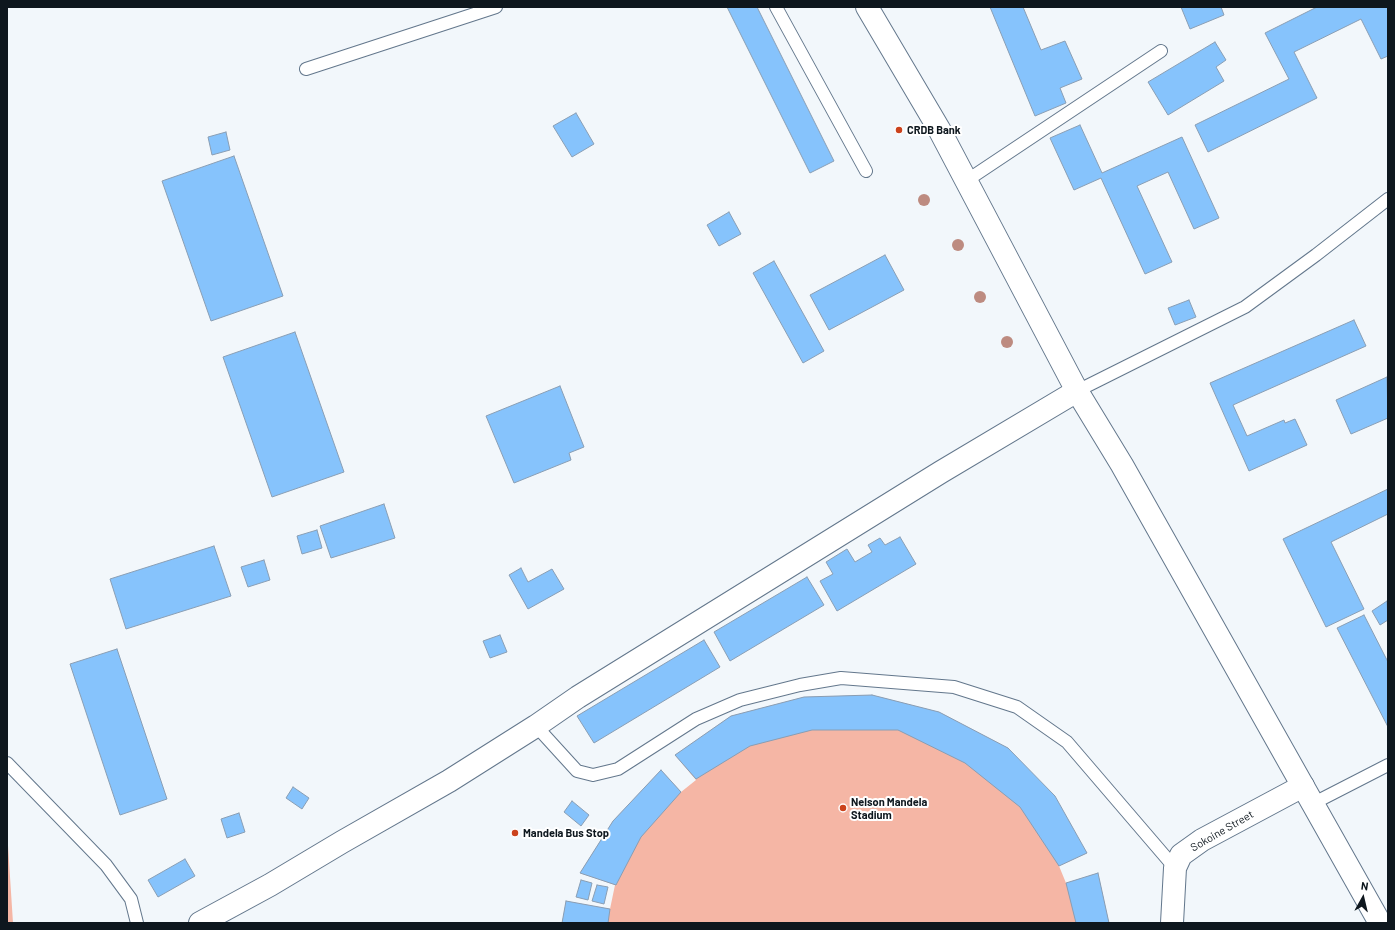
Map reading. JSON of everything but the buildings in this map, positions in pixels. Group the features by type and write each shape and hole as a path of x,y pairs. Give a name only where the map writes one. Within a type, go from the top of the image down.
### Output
{"main road":[{"path":"867,7 939,129 1077,391 1122,465 1380,923"},
{"path":"200,923 270,885 449,781 536,726 578,697 941,472 1077,391"},
{"name":"Sokoine Street","path":"1172,923 1175,868 1181,855 1202,840 1307,795"}],"lane":[{"path":"306,68 496,7"},
{"path":"776,7 866,171"},
{"path":"966,181 1161,50"},
{"path":"1077,391 1245,307 1316,255 1388,199"},
{"path":"536,726 577,770 593,775 618,769 696,719 740,700 800,685 842,678 954,687 1017,707 1067,742 1175,868"},
{"path":"7,763 106,865 131,899 137,923"},
{"path":"1307,795 1388,765"}],"shaded area":[{"name":"Nelson Mandela Stadium","path":"872,695 939,712 1008,748 1087,853 1059,866 1066,883 1098,873 1109,923 562,923 566,901 610,909 615,885 580,873 613,821 661,770 681,792 696,780 675,755 731,716 804,697"},
{"path":"7,830 13,923 7,923"}],"place":[{"name":"CRDB Bank","path":"899,130"},
{"name":"Nelson Mandela Stadium","path":"843,808"},
{"name":"Mandela Bus Stop","path":"515,833"}]}
